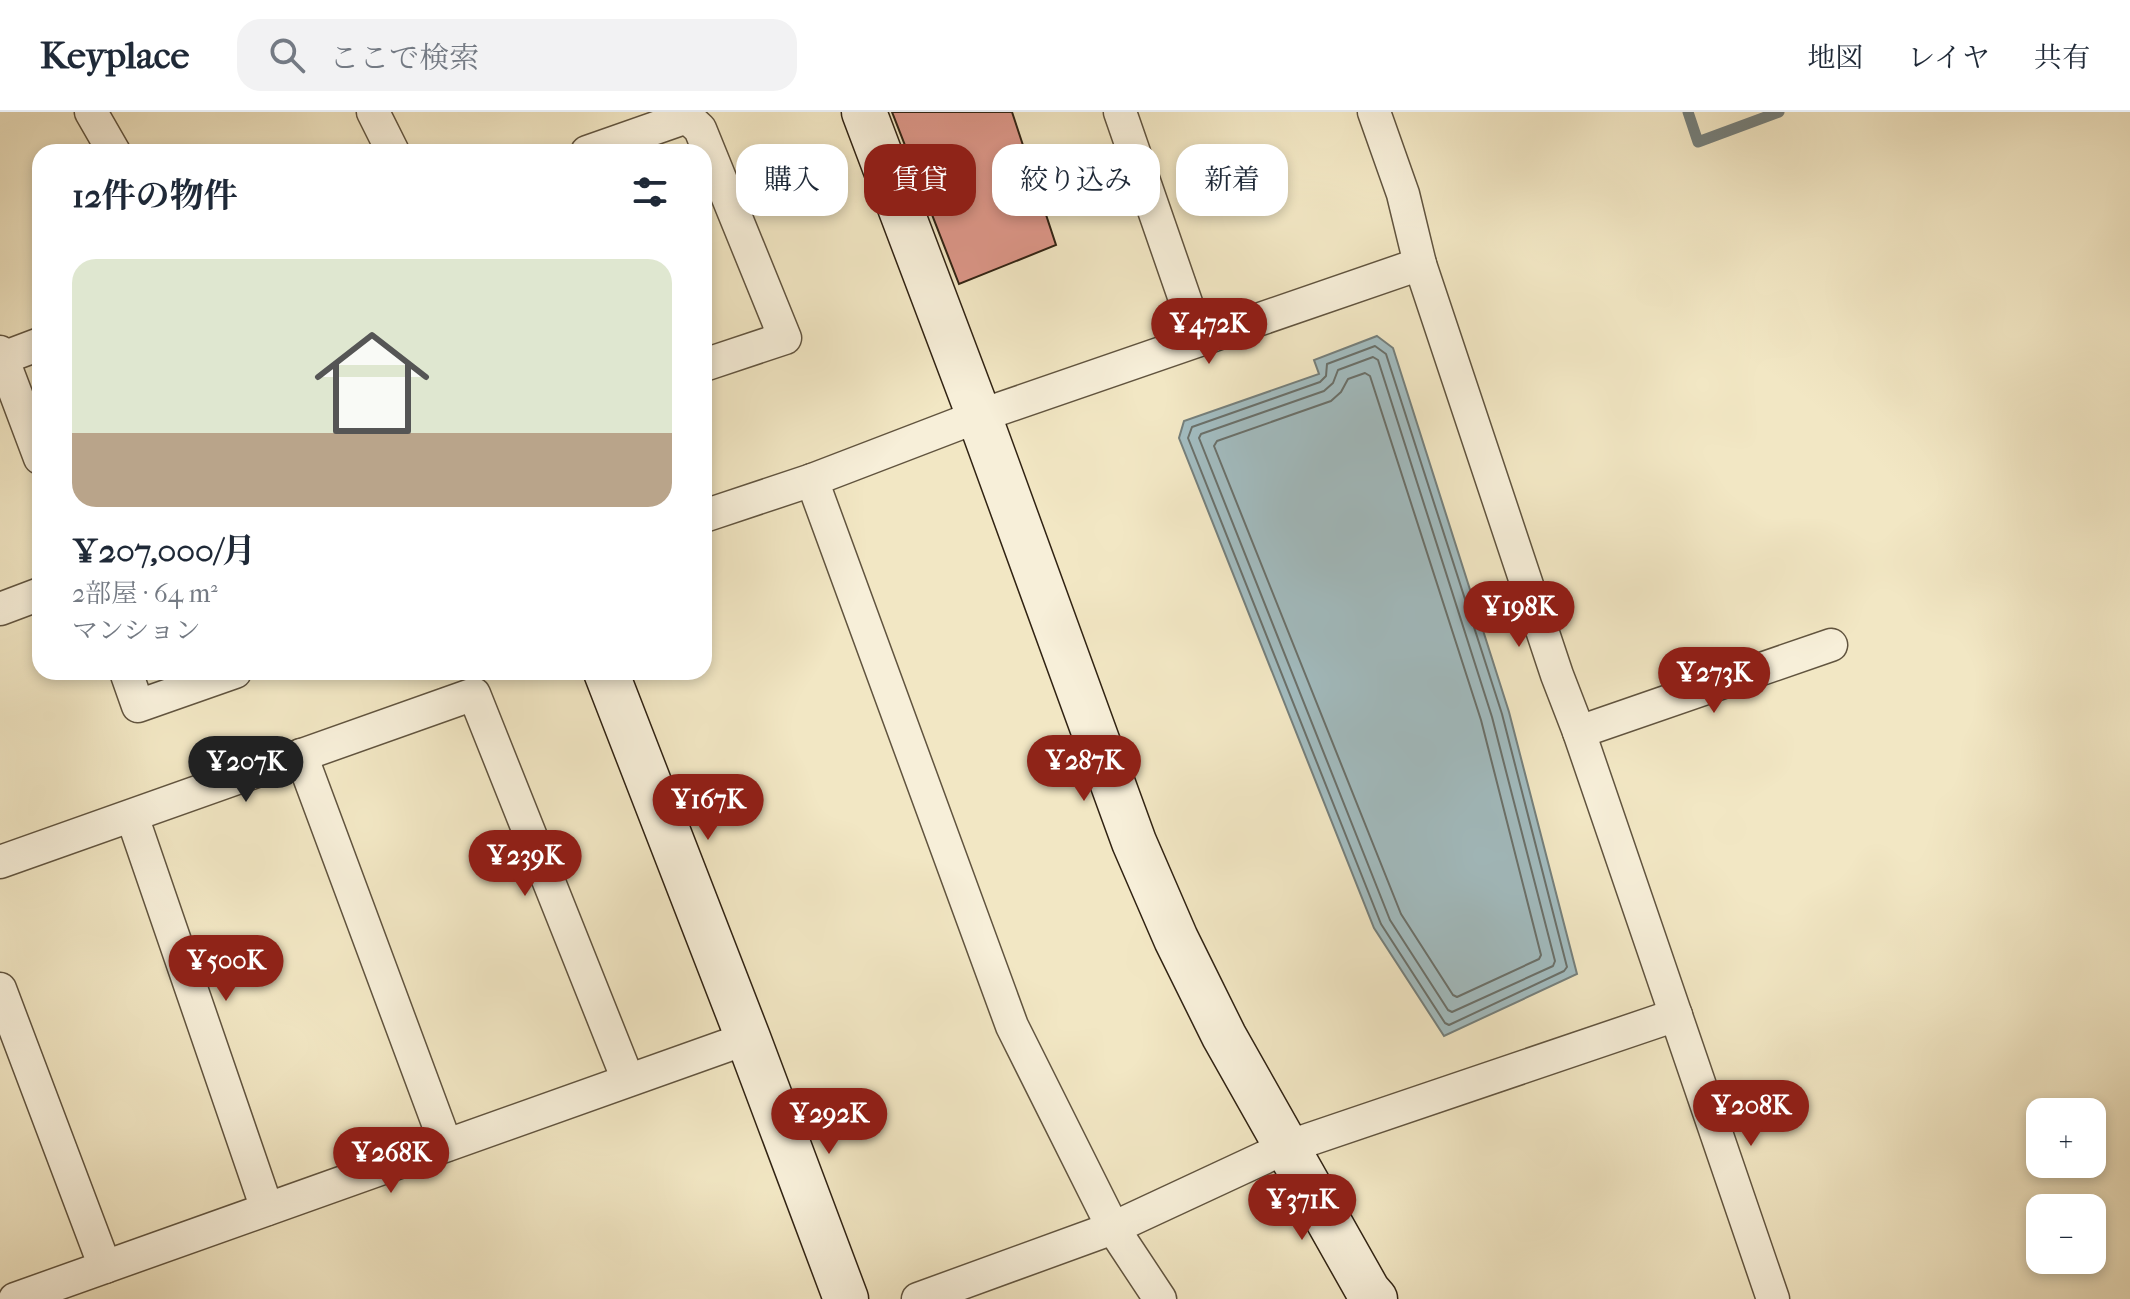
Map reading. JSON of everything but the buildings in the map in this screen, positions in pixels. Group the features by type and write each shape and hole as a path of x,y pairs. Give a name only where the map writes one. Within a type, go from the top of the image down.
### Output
{"street":[{"path":"91,112 109,144"},
{"path":"373,112 389,144"},
{"path":"864,112 979,416 1134,842 1176,939 1224,1036 1375,1299"},
{"path":"1120,112 1199,340"},
{"path":"1374,112 1403,194 1420,264 1557,675 1773,1299"},
{"path":"608,144 686,114 700,129 706,144"},
{"path":"712,159 785,338 712,362"},
{"path":"712,513 812,480 979,416 1420,264"},
{"path":"32,347 1,357 32,437"},
{"path":"812,480 1012,1026 1113,1228 1160,1299"},
{"path":"0,609 32,597"},
{"path":"1579,732 1831,645"},
{"path":"129,680 138,706 212,680"},
{"path":"609,680 846,1299"},
{"path":"0,862 474,694 628,1080"},
{"path":"301,755 446,1145"},
{"path":"132,816 267,1209"},
{"path":"0,989 105,1267"},
{"path":"918,1299 1113,1228 1287,1147 1676,1015"},
{"path":"15,1299 748,1038"}],"water":[{"path":"1377,336 1393,348 1509,712 1577,974 1444,1036 1374,928 1179,438 1184,421 1319,374 1314,360"}],"waterway":[{"path":"1688,112 1698,142 1779,112"}]}
